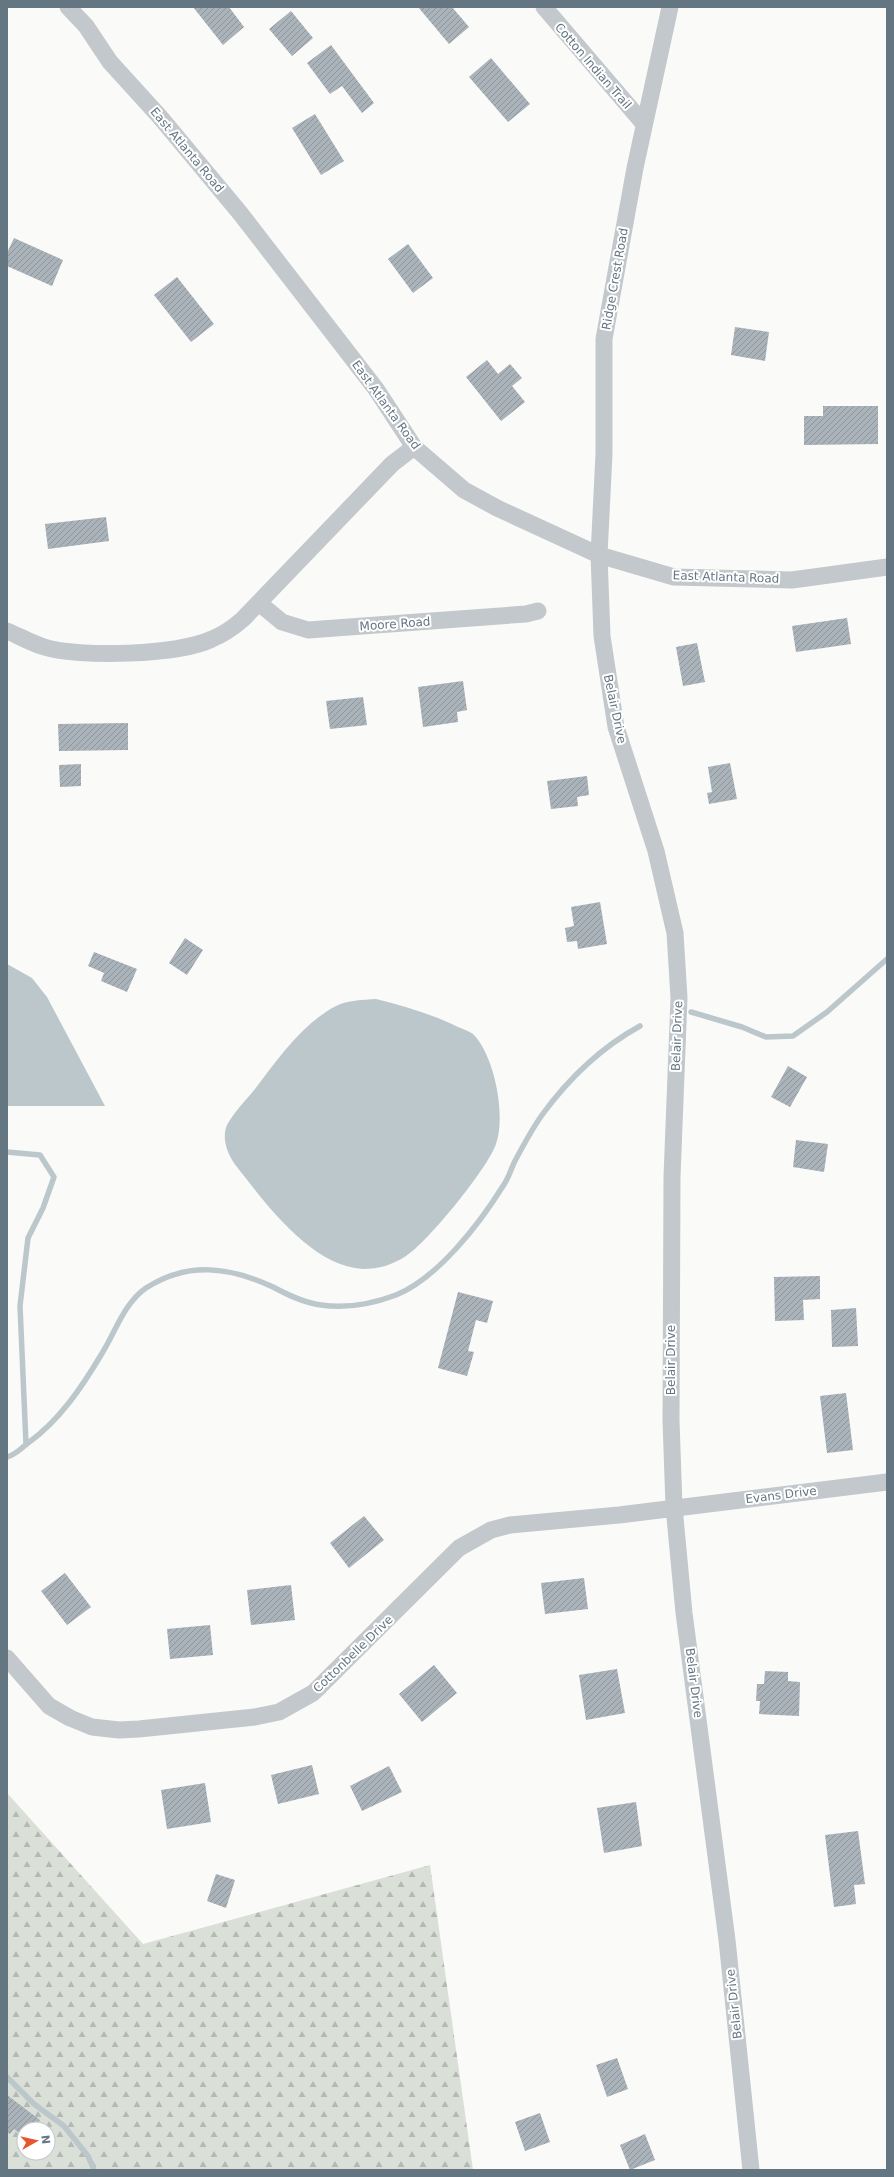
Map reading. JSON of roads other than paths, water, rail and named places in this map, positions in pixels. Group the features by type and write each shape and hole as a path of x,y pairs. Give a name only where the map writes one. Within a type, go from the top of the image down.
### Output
{"street":[{"name":"East Atlanta Road","path":"68,7 86,26 110,62 160,117 240,213 376,389 414,447 464,490 496,508 599,556 674,577 792,580 887,568"},
{"name":"Cotton Indian Trail","path":"544,7 644,124"},
{"name":"Ridge Crest Road","path":"599,556 604,454 604,338 644,124 670,7"},
{"path":"7,631 44,647 74,653 97,655 194,645 212,640 232,629 259,604 392,464 414,447"},
{"name":"Belair Drive","path":"599,556 602,636 616,727 656,851 675,932 679,998 672,1185 671,1420 674,1507 684,1613 727,1940 751,2170"},
{"name":"Moore Road","path":"259,604 282,622 308,630 526,614 538,611"},
{"name":"Evans Drive","path":"674,1507 887,1482"},
{"name":"Cottonbelle Drive","path":"7,1658 49,1706 70,1718 92,1727 119,1730 140,1730 267,1715 291,1706 313,1693 455,1552 483,1534 510,1525 619,1515 674,1507"}],"waterway":[{"path":"691,1012 742,1027 766,1037 793,1036 827,1012 887,959"},
{"path":"7,1457 16,1453 60,1414 86,1379 120,1319 138,1294 162,1279 193,1271 225,1271 257,1280 302,1301 331,1306 350,1306 378,1301 396,1295 412,1287 427,1276 457,1248 494,1201 505,1183 525,1142 552,1101 586,1065 612,1044 640,1026"},
{"path":"7,1152 40,1155 54,1177 43,1208 28,1238 20,1306 26,1444"},
{"path":"7,2077 34,2104 64,2126 88,2156 94,2170"}]}
